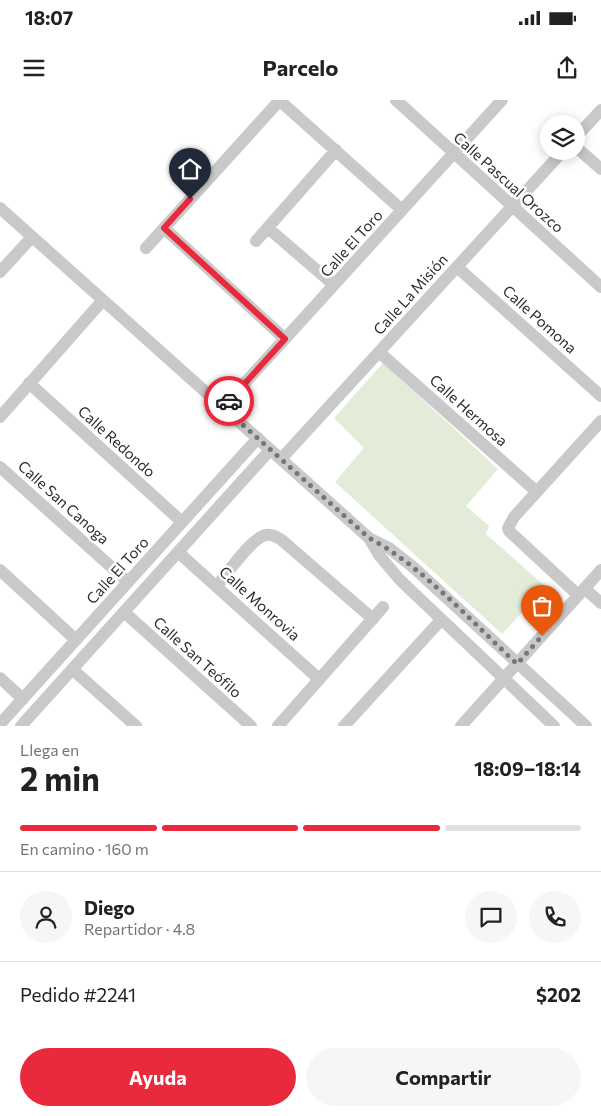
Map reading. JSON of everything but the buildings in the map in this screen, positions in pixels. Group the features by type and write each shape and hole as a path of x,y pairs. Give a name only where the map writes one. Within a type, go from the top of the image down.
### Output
{"street":[{"path":"146,248 280,100 402,210"},
{"name":"Calle Pascual Orozco","path":"396,100 601,287"},
{"name":"Calle El Toro","path":"223,407 502,100"},
{"path":"585,127 601,110"},
{"path":"256,241 336,150"},
{"path":"585,155 601,169"},
{"name":"Calle La Misión","path":"281,459 555,160"},
{"path":"0,208 369,538 400,556 586,726"},
{"path":"164,228 285,339"},
{"path":"268,228 334,286"},
{"path":"0,272 32,237"},
{"name":"Calle Pomona","path":"457,267 601,396"},
{"path":"0,417 103,300"},
{"name":"Calle Hermosa","path":"380,352 537,492"},
{"name":"Calle Redondo","path":"29,384 182,522"},
{"path":"601,421 514,517 508,528 509,531 582,592 601,603"},
{"name":"Calle El Toro","path":"0,724 258,438"},
{"path":"21,726 270,450"},
{"name":"Calle San Canoga","path":"0,467 124,586 133,602"},
{"path":"217,586 254,543 264,535 271,534 284,542 373,619"},
{"path":"369,538 389,567 440,620 554,726"},
{"name":"Calle Monrovia","path":"161,546 217,586 319,679"},
{"path":"0,570 72,644 76,665 136,726"},
{"path":"461,726 601,570"},
{"path":"278,726 383,607"},
{"name":"Calle San Teófilo","path":"124,612 251,726"},
{"path":"344,726 440,620"},
{"path":"0,678 23,699"}],"green space":[{"path":"383,363 498,469 466,506 489,526 486,534 546,587 502,634 335,482 364,448 334,418"}],"way so far":[{"path":"229,401 223,407 369,538 389,548 413,567 517,664 542,636"}],"route":[{"path":"190,199 164,228 285,339 229,401"}]}
